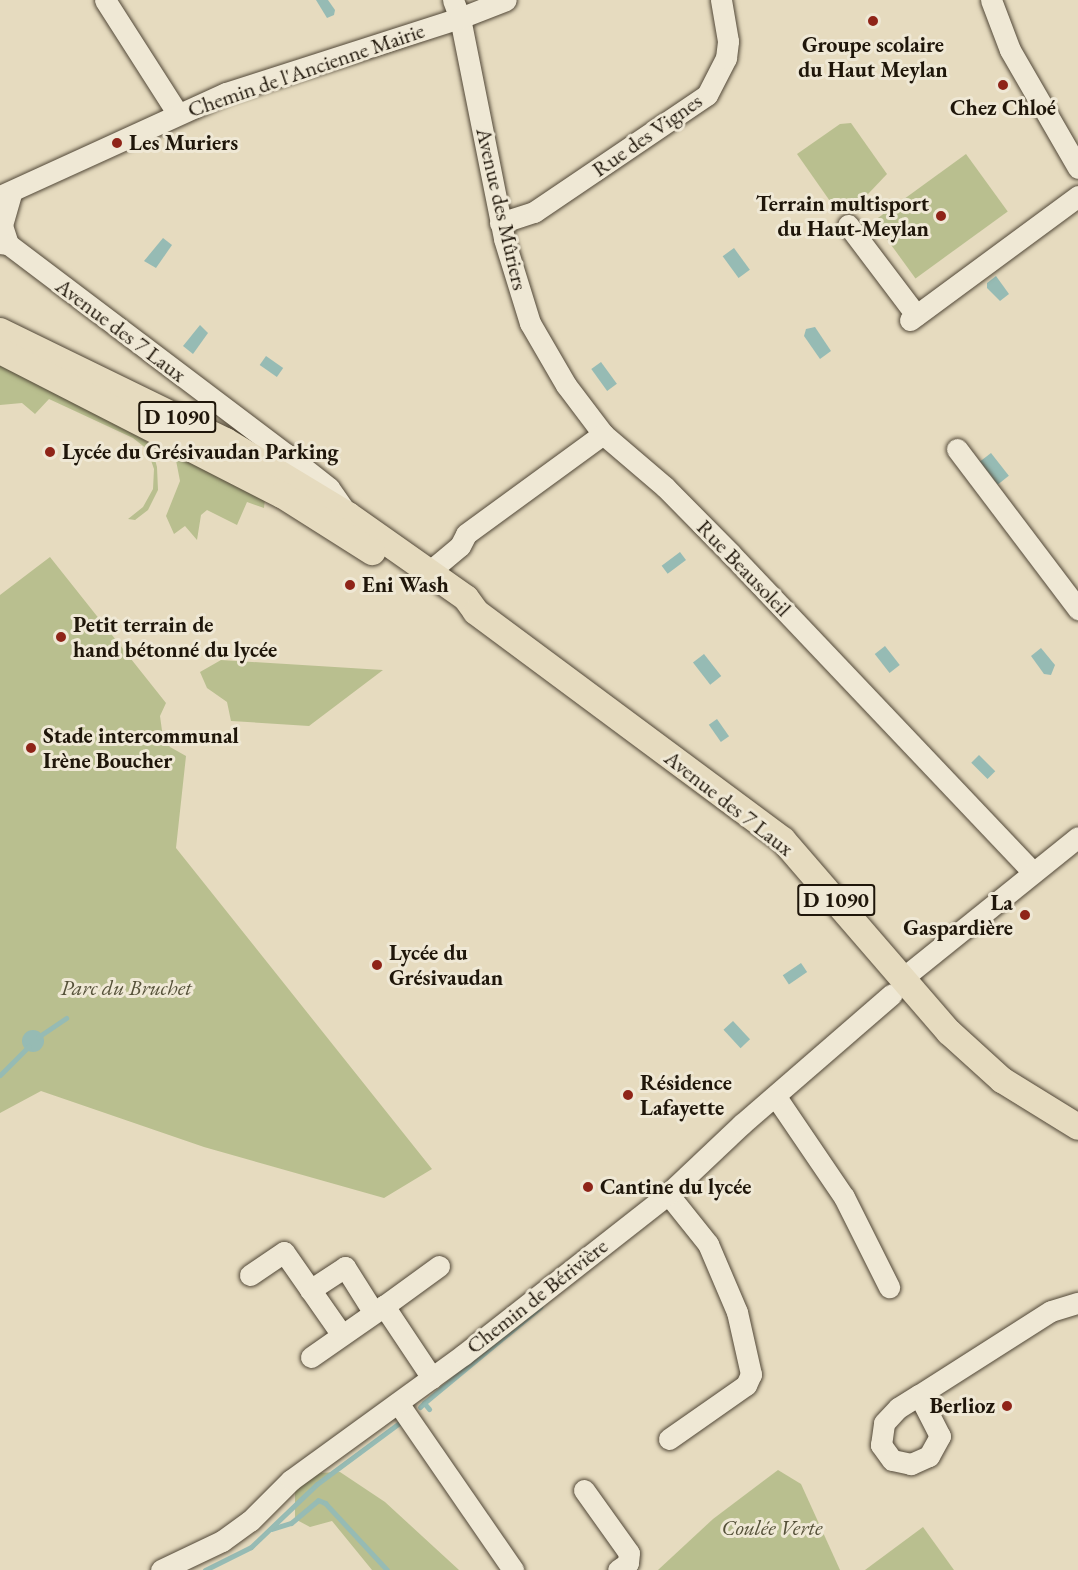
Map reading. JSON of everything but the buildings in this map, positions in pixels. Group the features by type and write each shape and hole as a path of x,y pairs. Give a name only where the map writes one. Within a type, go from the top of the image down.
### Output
{"main road":[{"name":"Avenue des 7 Laux","path":"0,332 226,441 348,515 430,571 466,598 476,612 783,840 898,986 1002,1080 1078,1127"},
{"name":"D 1090","path":"0,351 282,495 461,607 476,612"}],"street":[{"path":"105,0 178,114"},
{"name":"Chemin de l'Ancienne Mairie","path":"4,197 226,93 457,9 506,0"},
{"name":"Rue des Vignes","path":"500,223 534,212 707,95 726,58 728,41 721,0"},
{"path":"991,0 1010,50 1078,168"},
{"name":"Avenue des Mûriers","path":"457,9 500,223 530,323 566,385 603,434"},
{"path":"848,225 913,317 1078,196"},
{"path":"4,197 2,225 4,243"},
{"name":"Avenue des 7 Laux","path":"4,243 329,488 348,515"},
{"path":"430,571 460,546 466,534 603,434"},
{"name":"Rue Beausoleil","path":"603,434 665,487 731,554 1032,871"},
{"path":"957,449 1078,609"},
{"name":"Chemin de Bérivière","path":"161,1570 222,1541 267,1506 291,1480 432,1378 668,1194 898,986 1032,871 1078,837"},
{"path":"776,1097 844,1197 890,1287"},
{"path":"668,1194 708,1244 737,1312 750,1374 746,1385 669,1439"},
{"path":"250,1275 284,1252 342,1335"},
{"path":"311,1357 439,1266"},
{"path":"310,1290 345,1267 432,1378"},
{"path":"919,1395 1051,1311 1078,1303"},
{"path":"398,1403 513,1570"},
{"path":"584,1490 629,1553 628,1563 618,1570"}],"green space":[{"path":"851,123 887,174 851,212 832,204 797,154 840,124"},
{"name":"Terrain multisport du Haut-Meylan","path":"966,154 1008,211 916,278 874,221"},
{"path":"0,363 134,432 151,445 157,467 158,490 148,510 135,520 128,519 143,507 153,489 154,469 147,449 133,438 49,399 35,414 22,403 0,405"},
{"path":"174,450 265,498 264,508 247,502 237,525 207,510 201,515 197,540 185,526 174,534 166,516 180,481"},
{"name":"Parc du Bruchet","path":"50,557 166,703 160,716 163,738 170,747 186,756 176,848 432,1169 384,1198 204,1147 41,1091 0,1113 0,595"},
{"path":"221,660 383,670 309,726 231,721 227,702 207,688 200,672"},
{"name":"Coulée Verte","path":"778,1470 801,1484 840,1570 658,1570 713,1519"},
{"path":"340,1472 385,1502 459,1570 372,1570 332,1521 310,1527 295,1519 295,1491 303,1479 316,1473"},
{"path":"923,1527 954,1570 865,1570"}],"water":[{"path":"316,0 328,0 335,10 334,15 327,18"},
{"path":"163,238 172,245 156,268 144,261"},
{"path":"734,248 750,270 739,278 723,256"},
{"path":"996,276 1009,294 1000,301 987,288 987,283"},
{"path":"200,325 208,333 193,354 183,346"},
{"path":"815,327 831,351 820,359 804,336 806,329"},
{"path":"266,356 283,368 277,377 260,365"},
{"path":"601,362 617,384 607,391 591,369"},
{"path":"991,453 1009,476 998,484 980,462"},
{"path":"680,552 686,560 668,574 662,566"},
{"path":"885,646 900,665 890,673 875,654"},
{"path":"1041,648 1055,665 1051,675 1044,674 1031,656"},
{"path":"704,654 721,676 710,685 693,663"},
{"path":"717,719 729,736 721,742 709,725"},
{"path":"979,755 995,771 987,779 971,763"},
{"path":"801,963 807,972 789,984 783,975"},
{"path":"733,1021 750,1039 741,1048 723,1030"},
{"path":"33,1030 41,1033 44,1041 41,1049 33,1052 25,1049 22,1041 25,1033"}],"waterway":[{"path":"38,1037 66,1018"},
{"path":"0,1075 29,1046"},
{"path":"424,1403 540,1307"},
{"path":"420,1407 424,1403 429,1409"},
{"path":"205,1570 251,1547 317,1484 399,1423"},
{"path":"271,1529 291,1523 318,1500 325,1503 387,1570"}],"place":[{"name":"Groupe scolaire du Haut Meylan","path":"873,21"},
{"name":"Chez Chloé","path":"1003,85"},
{"name":"Les Muriers","path":"117,143"},
{"name":"Terrain multisport du Haut-Meylan","path":"941,216"},
{"name":"Lycée du Grésivaudan Parking","path":"50,452"},
{"name":"Eni Wash","path":"350,585"},
{"name":"Petit terrain de hand bétonné du lycée","path":"61,637"},
{"name":"Stade intercommunal Irène Boucher","path":"31,748"},
{"name":"La Gaspardière","path":"1025,915"},
{"name":"Lycée du Grésivaudan","path":"377,965"},
{"name":"Résidence Lafayette","path":"628,1095"},
{"name":"Cantine du lycée","path":"588,1187"},
{"name":"Berlioz","path":"1007,1406"}]}
